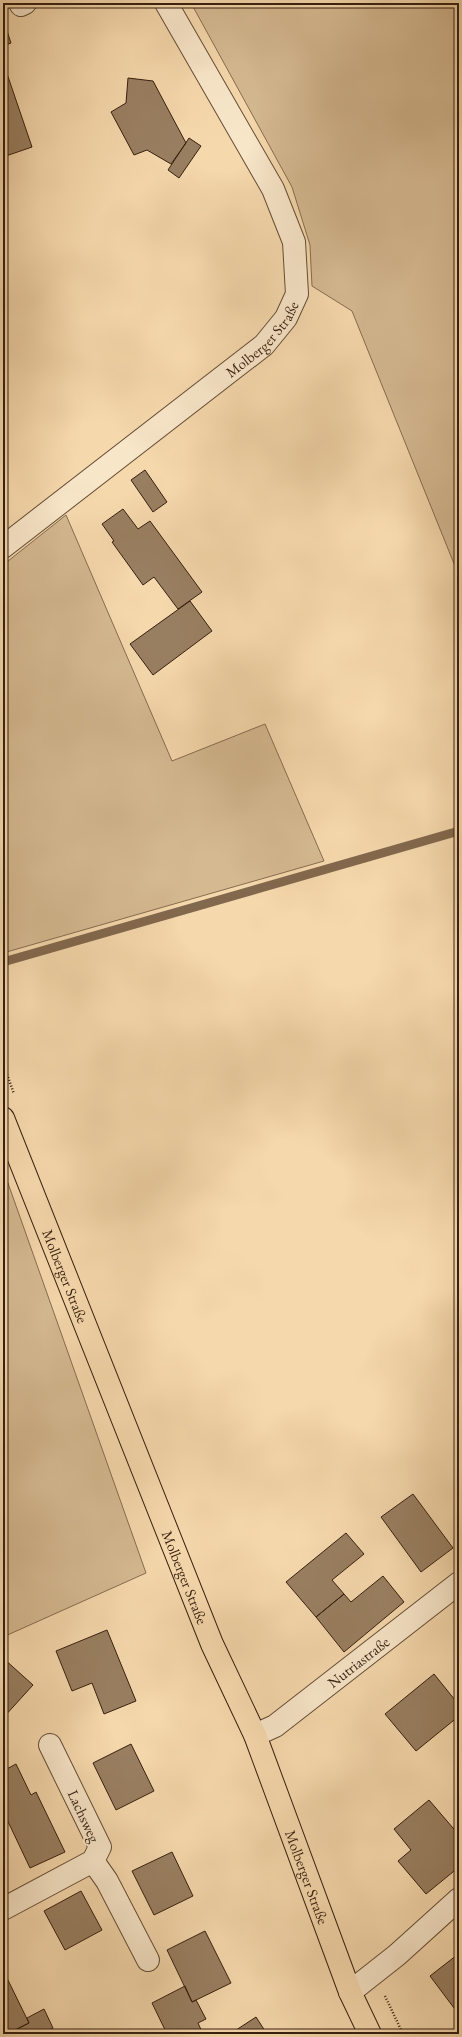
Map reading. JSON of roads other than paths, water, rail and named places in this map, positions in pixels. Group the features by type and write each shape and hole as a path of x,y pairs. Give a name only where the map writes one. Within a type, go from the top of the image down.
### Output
{"main road":[{"name":"Molberger Straße","path":"3,1118 212,1644 255,1735 350,1992 370,2034"}],"street":[{"path":"20,3 21,5 25,3"},
{"name":"Molberger Straße","path":"3,547 264,345 286,318 297,294 294,242 273,189 166,3"},
{"name":"Nutriastraße","path":"255,1735 275,1726 459,1583"},
{"name":"Lachsweg","path":"3,1909 93,1861 100,1847 50,1745"},
{"path":"93,1861 107,1881 148,1960"},
{"path":"350,1992 397,1955 459,1899"}],"waterway":[{"path":"3,962 459,831"}]}
